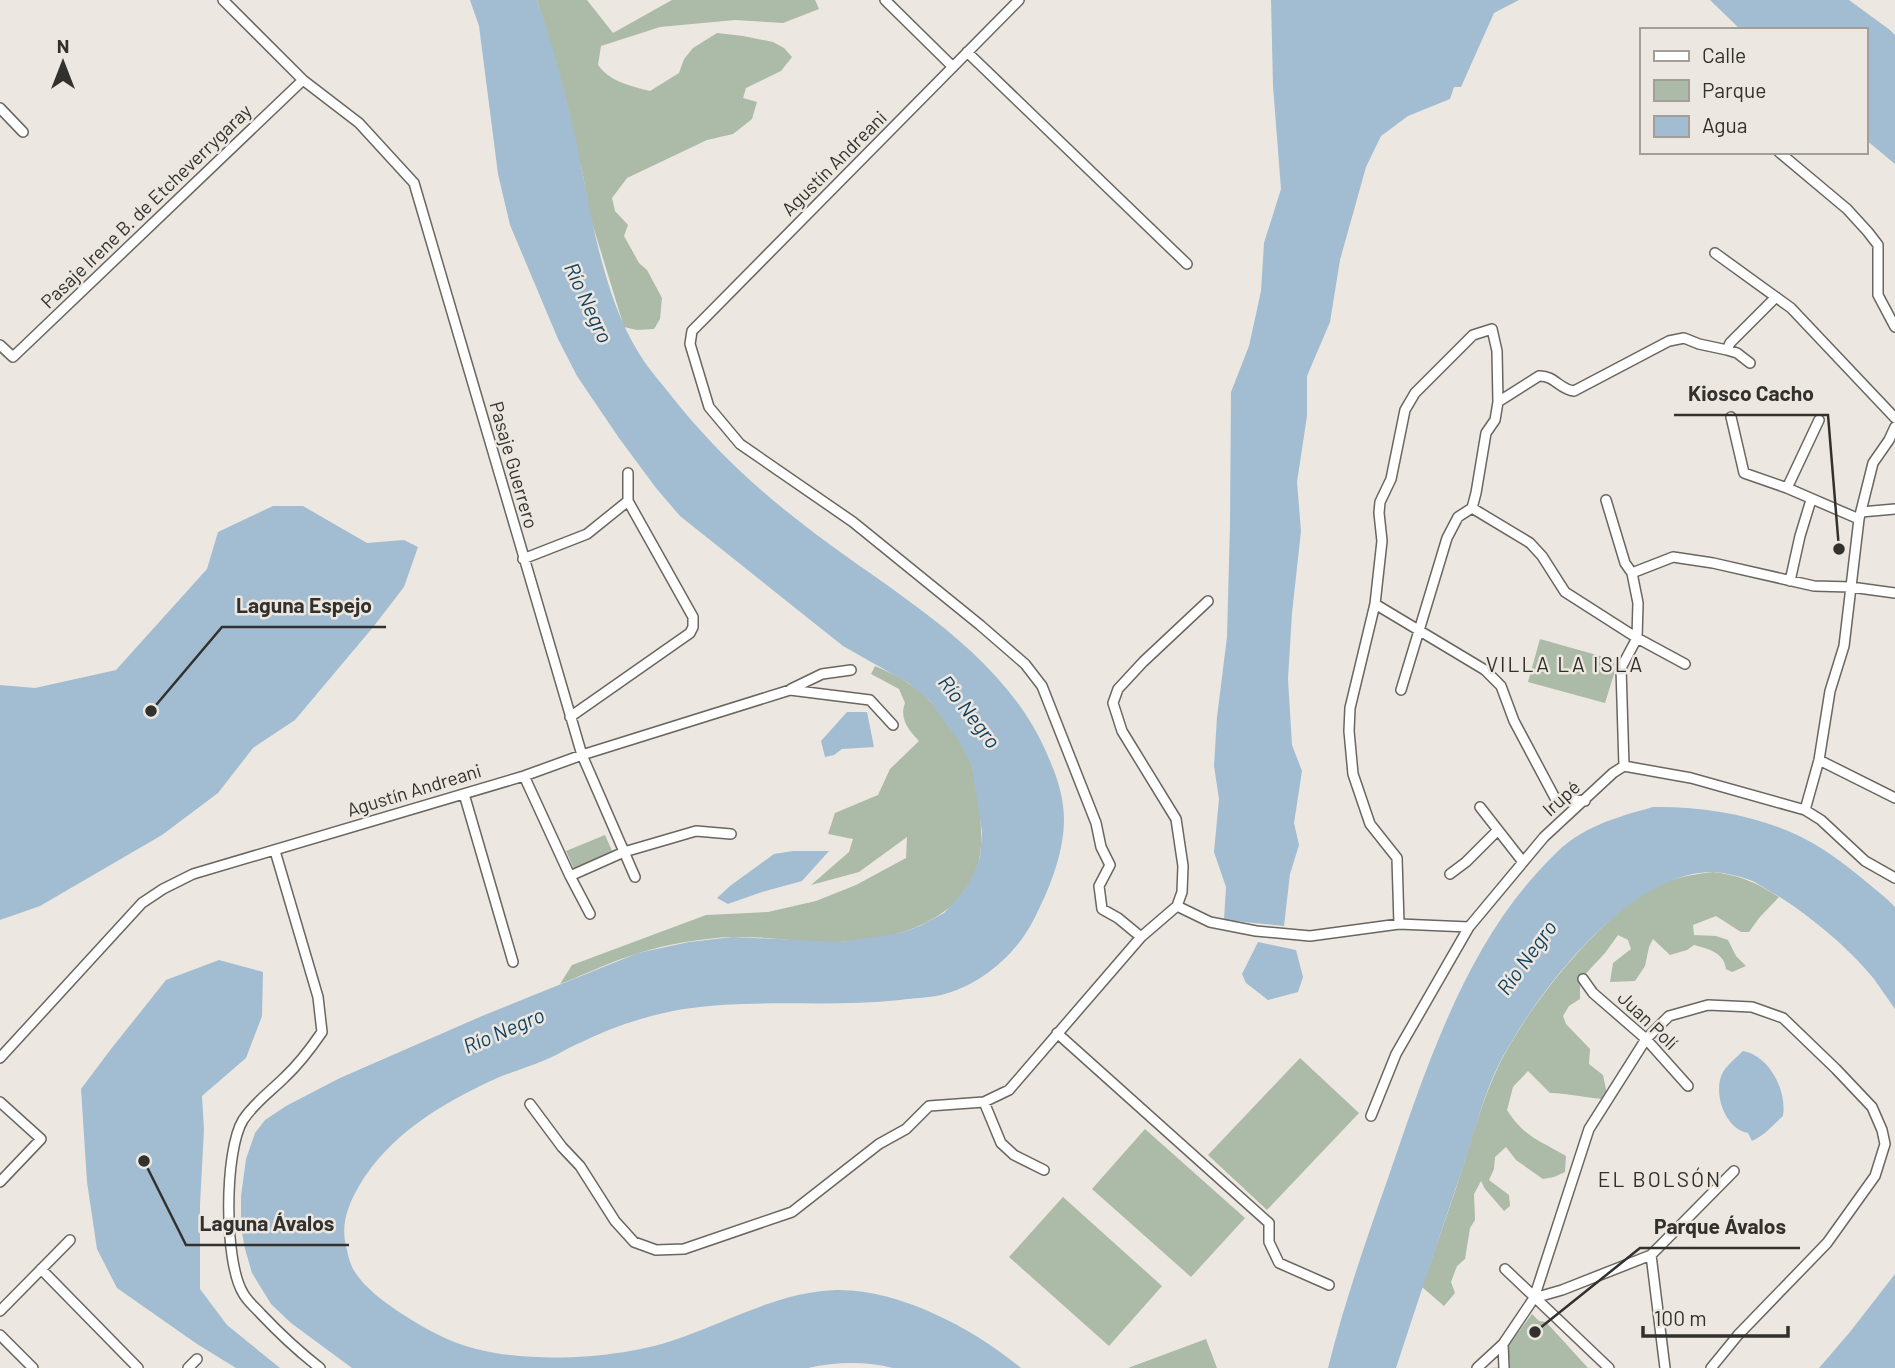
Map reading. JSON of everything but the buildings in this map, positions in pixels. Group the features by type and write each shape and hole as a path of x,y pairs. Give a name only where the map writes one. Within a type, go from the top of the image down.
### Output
{"street":[{"path":"223,0 303,80"},
{"path":"884,0 953,67"},
{"name":"Agustín Andreani","path":"1019,0 692,331 690,344 709,407 740,444 853,522 980,625 1034,675 1042,686 1096,822 1101,847 1110,865 1099,886 1102,909 1141,937"},
{"path":"967,52 1187,264"},
{"name":"Pasaje Guerrero","path":"303,80 359,123 414,183 582,755 635,877"},
{"name":"Pasaje Irene B. de Etcheverrygaray","path":"0,345 13,357 303,80"},
{"path":"0,108 23,132"},
{"path":"1781,154 1847,209 1878,245 1878,295 1895,327"},
{"path":"1715,253 1791,308 1895,418"},
{"path":"1727,350 1730,343 1776,297"},
{"path":"1399,923 1397,858 1370,824 1353,774 1349,731 1352,697 1375,604 1382,541 1380,502 1391,479 1405,410 1415,393 1473,335 1492,329 1497,351 1499,402 1495,420 1486,433 1472,508 1458,517 1447,538 1401,690"},
{"path":"1499,402 1539,376 1546,376 1567,390 1574,391 1669,341 1684,338 1737,353 1750,363"},
{"path":"1731,417 1744,473 1787,488 1811,500 1860,515 1895,509"},
{"path":"1787,488 1819,420"},
{"path":"1805,810 1819,760 1830,691 1844,646 1860,515 1873,463 1895,427"},
{"path":"570,717 690,633 693,627 694,617 628,500 628,474"},
{"path":"523,559 587,534 628,500"},
{"path":"1606,500 1625,563 1632,573 1637,603 1637,638 1621,668 1624,766 1691,778 1805,810 1821,820 1865,861 1895,878"},
{"path":"1790,581 1811,500"},
{"path":"1472,508 1530,543 1542,556 1565,592 1637,638 1685,664"},
{"path":"1632,573 1673,557 1713,563 1814,586 1852,587 1895,593"},
{"path":"530,1104 580,1166 615,1222 634,1242 656,1250 684,1249 792,1212 878,1144 906,1129 929,1106 985,1102 1009,1090 1141,937 1177,906 1182,892 1183,866 1176,819 1122,731 1113,702 1118,689 1143,662 1208,601"},
{"path":"1375,604 1485,670 1500,686 1514,721 1555,798 1585,801"},
{"path":"790,690 822,674 851,670"},
{"name":"Agustín Andreani","path":"0,1058 142,903 193,874 524,776 582,755 790,690 870,700 893,725"},
{"path":"1819,760 1895,797"},
{"name":"Irupé","path":"1371,1116 1396,1054 1469,927 1544,837 1624,766"},
{"path":"524,776 590,915"},
{"path":"464,794 513,962"},
{"path":"1480,807 1523,862"},
{"path":"1450,873 1466,862 1498,830"},
{"path":"570,876 624,852 696,831 731,834"},
{"path":"275,851 318,997 322,1032 285,1077 257,1103 237,1131 229,1179 232,1250 235,1271 243,1293 286,1340 320,1368"},
{"path":"1177,906 1210,922 1255,931 1310,936 1399,923 1469,927"},
{"name":"Juan Polí","path":"1583,979 1594,993 1646,1039 1688,1086"},
{"path":"1477,1368 1503,1344 1534,1298 1589,1129 1646,1039 1669,1016 1708,1005 1752,1007 1783,1018 1836,1069 1872,1107 1885,1144 1875,1176 1827,1243 1738,1335 1711,1368"},
{"path":"1058,1033 1269,1223 1269,1242 1279,1263 1329,1284"},
{"path":"0,1102 41,1139 0,1182"},
{"path":"985,1102 1001,1143 1014,1155 1044,1170"},
{"path":"1534,1298 1562,1290 1651,1255 1734,1171"},
{"path":"0,1311 70,1240"},
{"path":"1651,1255 1665,1368"},
{"path":"41,1269 138,1368"},
{"path":"1505,1269 1609,1368"},
{"path":"0,1335 33,1368"},
{"path":"1503,1344 1504,1368"},
{"path":"188,1368 197,1359"}],"green space":[{"path":"537,0 587,0 613,33 672,0 815,0 819,9 783,23 735,20 660,27 601,46 598,65 603,71 621,82 650,91 679,73 684,59 693,48 717,33 773,42 784,48 792,57 781,71 746,88 743,98 757,102 752,119 733,134 707,140 627,178 612,198 615,211 628,225 624,236 662,298 660,319 654,329 637,330 624,327 590,216 582,170"},
{"path":"1540,639 1618,661 1605,703 1528,682"},
{"path":"875,666 904,680 927,698 954,731 968,755 978,797 981,848 973,877 961,896 945,911 926,922 883,937 838,942 746,937 697,940 629,956 560,984 572,965 706,915 768,912 816,901 856,885 906,858 907,837 859,872 811,885 849,852 853,839 828,834 835,813 878,795 890,769 919,741 904,719 905,703 899,689 871,674"},
{"path":"605,835 613,853 574,869 566,851"},
{"path":"1713,872 1748,880 1779,897 1749,932 1741,932 1716,916 1693,925 1694,935 1716,936 1728,940 1736,956 1746,966 1732,972 1726,969 1719,955 1694,945 1670,955 1653,939 1645,966 1635,981 1610,982 1613,963 1631,949 1628,940 1618,935 1580,980 1580,999 1569,1006 1563,1016 1566,1024 1590,1049 1589,1064 1603,1075 1608,1099 1550,1093 1528,1071 1513,1087 1507,1110 1526,1133 1566,1156 1565,1172 1543,1179 1516,1160 1506,1147 1495,1157 1489,1180 1509,1195 1510,1206 1504,1211 1481,1181 1474,1194 1475,1220 1470,1228 1465,1259 1457,1266 1451,1282 1455,1293 1444,1306 1422,1287 1484,1100 1499,1065 1528,1016 1570,961 1619,912 1643,894 1666,882"},
{"path":"1300,1058 1359,1113 1267,1210 1208,1155"},
{"path":"1145,1129 1245,1218 1191,1277 1092,1189"},
{"path":"1063,1197 1162,1286 1109,1346 1009,1257"},
{"path":"1532,1314 1539,1321 1546,1322 1588,1368 1489,1368 1510,1367 1508,1346"},
{"path":"1206,1339 1217,1368 1128,1368"}],"water":[{"name":"Río Negro","path":"470,0 537,0 568,105 596,239 609,286 626,330 644,362 716,447 750,480 804,525 941,626 973,653 1002,683 1027,717 1047,754 1063,802 1063,832 1050,884 1025,934 994,968 969,985 931,997 846,1003 738,1004 658,1014 607,1031 550,1058 495,1079 437,1110 418,1122 385,1151 359,1186 348,1209 344,1233 350,1263 365,1285 376,1295 417,1323 457,1343 509,1355 570,1357 631,1351 683,1337 739,1314 797,1295 837,1290 886,1296 935,1314 981,1339 1021,1368 893,1368 850,1363 808,1368 352,1368 291,1323 271,1304 252,1273 241,1227 241,1196 246,1159 255,1133 265,1120 286,1106 340,1078 482,1016 638,953 689,942 733,937 841,942 900,933 920,926 944,913 958,898 971,880 980,857 982,832 972,766 960,743 930,701 910,684 843,646 680,516 619,438 577,376 558,339 510,225 498,174 479,26"},
{"path":"1271,0 1519,0 1494,13 1461,87 1454,87 1450,99 1408,116 1381,136 1366,167 1340,260 1330,322 1307,376 1307,416 1297,482 1301,531 1288,679 1292,745 1302,771 1294,823 1299,845 1290,874 1284,926 1224,920 1226,887 1214,852 1219,799 1214,766 1227,637 1231,392 1249,346 1261,291 1264,243 1281,189 1273,86"},
{"path":"1710,0 1849,0 1890,30 1895,35 1895,164 1867,141 1867,28 1739,28"},
{"path":"273,506 303,506 367,543 404,540 418,547 404,587 295,720 253,748 218,793 162,835 40,906 0,920 0,685 35,688 116,670 207,569 218,532"},
{"path":"847,712 867,712 874,747 842,749 825,757 821,741"},
{"name":"Río Negro","path":"1653,807 1720,812 1764,822 1824,850 1873,887 1895,907 1895,1009 1864,967 1840,943 1800,911 1753,881 1714,872 1682,877 1650,891 1618,913 1561,971 1516,1034 1500,1062 1484,1100 1396,1368 1328,1368 1355,1274 1430,1060 1465,980 1486,942 1536,874 1567,843 1606,822"},
{"path":"829,851 802,881 728,904 717,898 774,854"},
{"path":"1258,942 1296,950 1303,977 1298,992 1268,1000 1246,983 1242,974"},
{"path":"219,960 263,972 262,1016 246,1058 202,1096 204,1130 200,1204 200,1289 227,1325 280,1368 236,1368 197,1344 117,1288 97,1249 87,1182 81,1089 166,980"},
{"path":"1743,1051 1753,1054 1769,1067 1779,1086 1784,1106 1783,1116 1752,1141 1748,1133 1733,1125 1727,1117 1719,1089 1723,1072"},
{"path":"1895,1274 1895,1368 1819,1368 1850,1332"}],"place":[{"name":"Kiosco Cacho","path":"1839,549"},
{"name":"Laguna Espejo","path":"151,711"},
{"name":"Laguna Ávalos","path":"144,1161"},
{"name":"Parque Ávalos","path":"1535,1332"}],"district":[{"name":"VILLA LA ISLA","path":"1565,665"},
{"name":"EL BOLSÓN","path":"1660,1180"}]}
